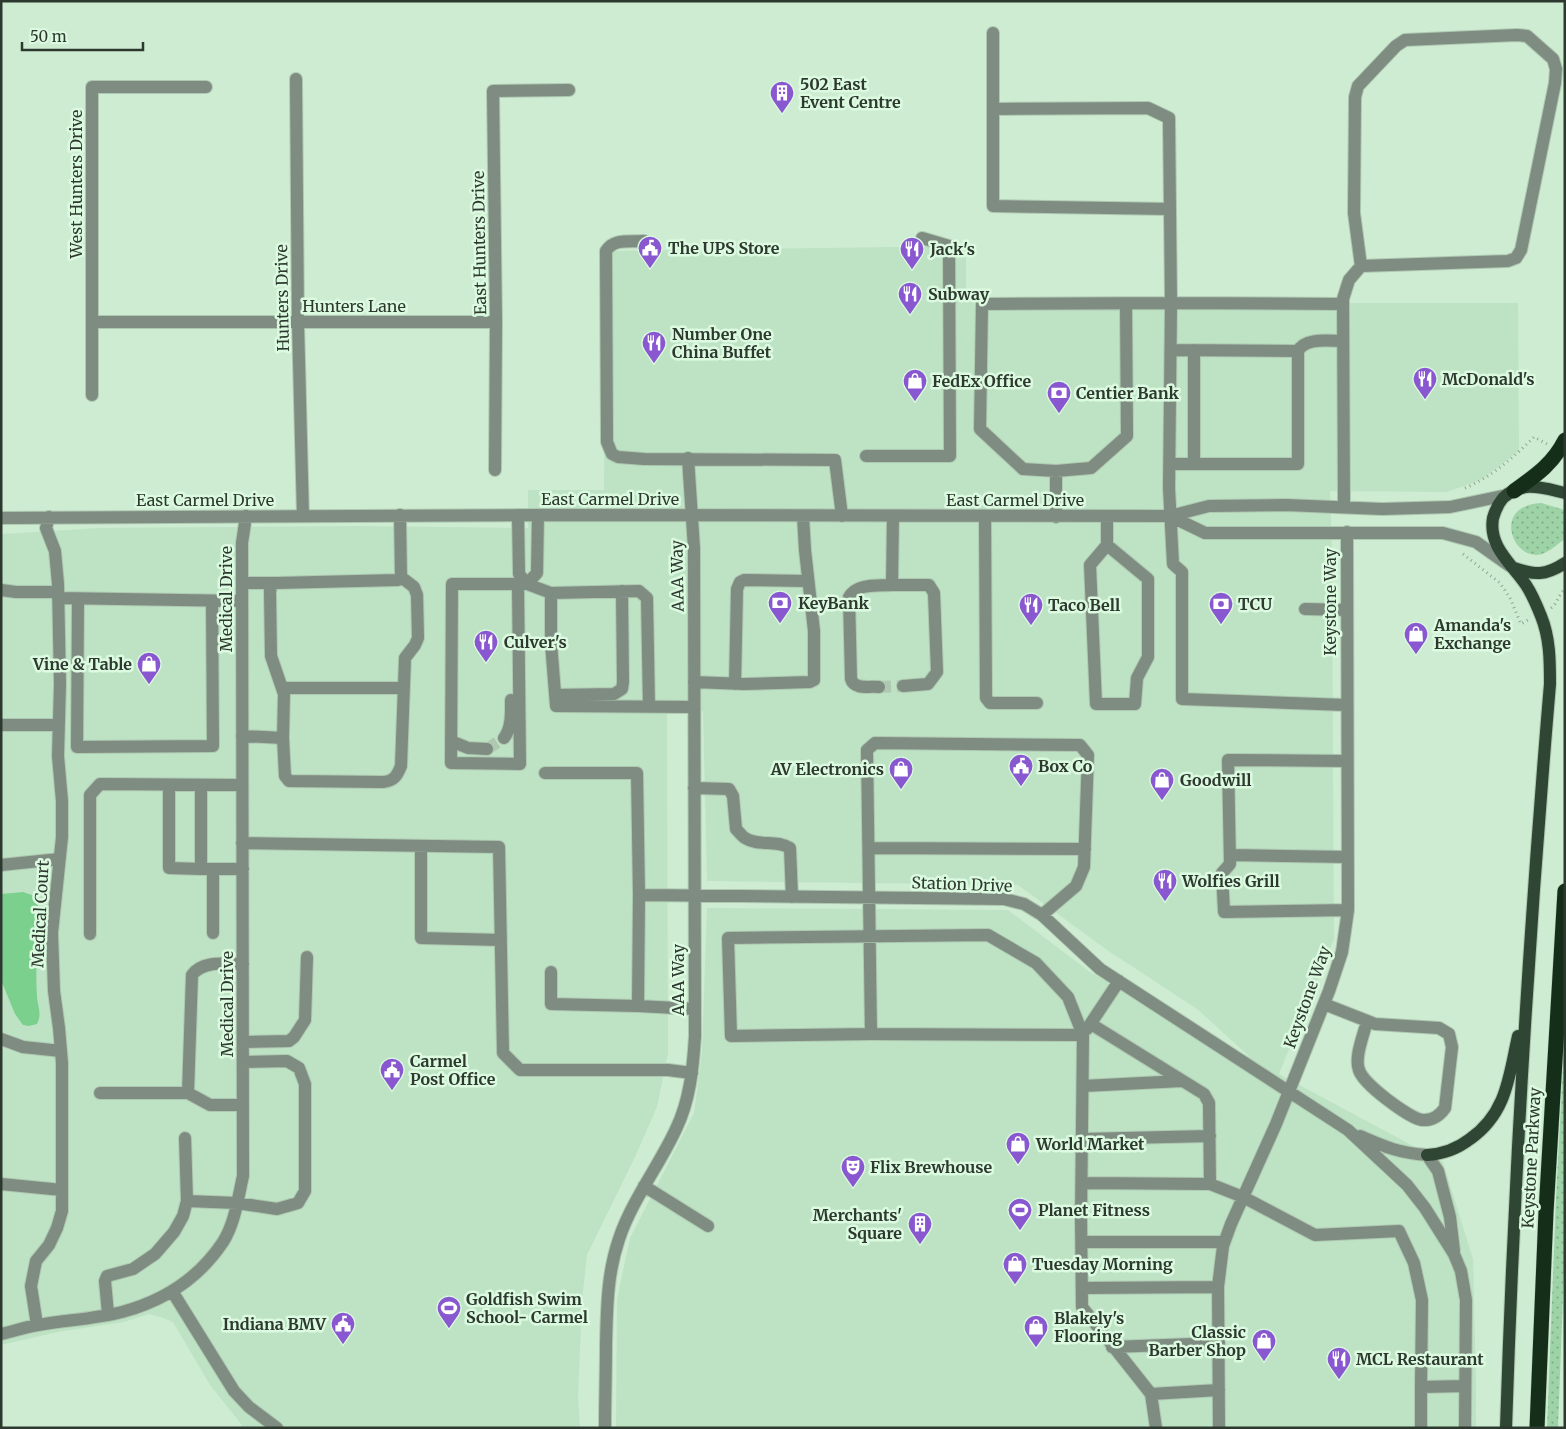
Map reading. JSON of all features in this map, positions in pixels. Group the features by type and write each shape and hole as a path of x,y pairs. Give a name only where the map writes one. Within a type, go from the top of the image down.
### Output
{"highway":[{"path":"1510,493 1548,466 1559,452 1565,440"},
{"name":"Keystone Parkway","path":"1538,1428 1549,1153 1565,890"}],"main road":[{"path":"1506,1428 1512,1262 1526,997 1550,666 1546,630 1541,614 1526,586 1500,551 1493,537 1492,529 1496,509 1500,502 1510,493 1535,486 1565,493"},
{"path":"1512,567 1538,574 1549,572 1565,564"},
{"path":"1427,1155 1456,1149 1479,1132 1494,1117 1506,1089 1526,997"}],"street":[{"path":"993,32 993,206 1170,209"},
{"path":"1344,507 1342,341 1343,304 1349,280 1361,266 1508,261 1516,258 1521,250 1556,82 1556,69 1553,59 1527,36 1405,40 1396,46 1358,86 1355,97 1354,213 1361,266"},
{"name":"Hunters Drive","path":"296,79 298,323 304,516"},
{"name":"West Hunters Drive","path":"92,395 92,87 206,87"},
{"name":"East Hunters Drive","path":"494,470 496,322 493,91 569,90"},
{"path":"993,109 1148,108 1169,118 1171,304 1170,516 1173,564 1182,572 1182,699 1346,705"},
{"path":"866,456 950,456 949,246 922,238"},
{"path":"644,241 615,242 606,251 607,442 612,454 618,458 644,459 835,460 842,516"},
{"path":"1126,304 1127,436 1091,468 1056,471 1023,469 980,428 982,304 1126,304 1171,304 1343,304"},
{"name":"Hunters Lane","path":"92,322 496,322"},
{"path":"1170,464 1298,464 1298,351 1304,344 1317,341 1342,341"},
{"path":"1171,350 1298,351"},
{"path":"1194,350 1194,464"},
{"name":"AAA Way","path":"605,1428 607,1298 610,1266 619,1238 632,1209 676,1129 684,1109 692,1073 695,1009 694,682 692,515 688,458"},
{"path":"1056,471 1056,517"},
{"name":"East Carmel Drive","path":"1,518 48,523 246,516 400,515 1170,516 1208,506 1286,505 1382,509 1450,507 1510,493"},
{"path":"400,515 400,577"},
{"path":"518,515 520,574 523,584 518,640 520,764 451,763 452,584 523,584 551,592 639,591 647,598 649,707"},
{"path":"523,584 537,573 538,515"},
{"name":"Medical Drive","path":"1,1334 37,1325 120,1312 152,1302 190,1279 200,1270 223,1241 233,1217 243,1176 242,543 246,516"},
{"path":"694,682 740,684 810,682 814,680 816,674 814,631 803,516"},
{"path":"892,586 893,516"},
{"path":"1107,516 1107,545 1090,565 1096,704 1135,704 1138,678 1148,657 1148,579 1107,545"},
{"name":"East Carmel Drive","path":"1170,516 1205,533 1426,532 1448,534 1476,542 1512,567"},
{"path":"985,517 986,698 990,703 1038,703"},
{"name":"Medical Court","path":"37,1325 31,1286 36,1261 49,1245 62,1211 61,1051 52,966 52,933 62,801 58,756 60,684 55,551 48,523"},
{"name":"Keystone Way","path":"1220,1428 1218,1287 1224,1242 1276,1124 1324,1004 1342,952 1348,910 1346,532"},
{"path":"242,583 390,581 398,580 400,577"},
{"path":"276,583 272,585 270,591 271,656 282,688 285,776 289,781 390,781 398,774 401,766 405,658 415,646 418,638 417,595 414,587 400,577"},
{"path":"740,684 737,589 740,582 744,580 808,581"},
{"path":"880,687 856,686 852,684 849,597 855,589 861,587 929,586 934,593 937,672 928,684 903,686"},
{"path":"1,590 58,595 78,599 242,601"},
{"path":"555,695 614,694 622,689 622,591"},
{"path":"551,592 551,643 556,706 694,707"},
{"path":"78,599 77,747 213,746 212,601"},
{"path":"1305,609 1347,610"},
{"path":"504,738 508,734 510,719 512,651 518,640"},
{"path":"282,688 403,688"},
{"path":"1,726 58,725"},
{"path":"242,736 283,738"},
{"path":"452,741 468,748 487,749"},
{"path":"871,1034 867,750 875,743 1080,745 1088,755 1084,867 1076,886 1042,914"},
{"path":"1346,761 1228,760 1230,864 1222,874 1224,912 1348,910"},
{"path":"545,773 637,773 638,1006"},
{"path":"90,934 90,795 100,784 242,785"},
{"path":"169,785 169,868 243,869"},
{"path":"201,785 213,933"},
{"path":"694,788 729,789 733,796 736,829 745,838 757,842 783,844 790,848 792,897"},
{"path":"242,843 500,847 503,1053 520,1070 668,1070 692,1073"},
{"path":"421,846 421,938 501,940"},
{"path":"869,848 1085,849"},
{"path":"1230,855 1347,857"},
{"path":"1,865 59,859"},
{"name":"Station Drive","path":"638,895 1004,899 1024,904 1042,914 1100,968 1348,1130"},
{"path":"1083,1035 871,1034 731,1036 728,938 988,934 1036,963 1068,997 1083,1035 1082,1307 1151,1394 1156,1428"},
{"path":"243,1042 289,1041 294,1037 305,1020 307,958"},
{"path":"188,1093 192,975 196,969 203,965 243,964"},
{"path":"551,972 551,1004 695,1009"},
{"path":"1083,1035 1119,981"},
{"path":"1324,1004 1376,1024 1439,1028 1449,1034 1452,1047 1445,1108 1439,1116 1422,1120 1404,1112 1367,1084 1358,1070 1358,1053 1367,1021"},
{"path":"1091,1024 1204,1094 1209,1103 1210,1184"},
{"path":"1,1039 23,1047 61,1051"},
{"path":"187,1201 237,1203 277,1209 298,1203 305,1191 305,1084 299,1068 287,1061 243,1062"},
{"path":"1083,1086 1182,1081"},
{"path":"100,1093 188,1093 210,1105 243,1105"},
{"path":"1348,1130 1392,1150 1407,1154 1427,1155 1438,1171 1450,1217 1454,1254"},
{"path":"1348,1130 1407,1185 1425,1208 1454,1254 1461,1271 1466,1300 1465,1428"},
{"path":"1082,1139 1210,1136"},
{"path":"108,1314 105,1281 107,1276 134,1269 155,1254 183,1216 187,1201 185,1138"},
{"path":"1082,1183 1210,1184 1244,1197 1314,1235 1399,1231 1414,1263 1422,1300 1421,1428"},
{"path":"1,1184 62,1190"},
{"path":"644,1186 708,1226"},
{"path":"1082,1242 1224,1242"},
{"path":"1082,1288 1218,1287"},
{"path":"172,1291 234,1391 249,1407 278,1428"},
{"path":"1112,1347 1219,1343"},
{"path":"1421,1387 1465,1386"},
{"path":"1151,1394 1219,1390"}],"path":[{"path":"1460,489 1481,480 1499,468 1534,437"},
{"path":"1459,552 1500,583 1510,598 1521,624"},
{"path":"1552,608 1556,604 1559,595 1565,589"}],"shaded area":[{"path":"966,246 966,302 1518,303 1519,451 1481,480 1447,492 1330,491 1334,939 1279,1074 1443,1162 1473,1259 1476,1428 616,1428 617,1299 630,1238 694,1113 702,1051 707,908 1008,910 1090,972 1251,1058 1197,1009 1107,950 1018,885 707,881 703,711 667,712 668,1053 657,1107 587,1255 582,1301 578,1398 580,1428 239,1428 242,1425 210,1385 173,1322 149,1314 124,1322 58,1332 1,1345 1,534 98,528 356,526 528,528 528,490 604,490 606,251"},
{"path":"1541,503 1565,510 1565,539 1545,553 1532,555 1516,543 1512,533 1512,523 1516,514 1525,506"},
{"path":"23,892 32,895 38,900 36,973 39,1017 37,1024 29,1026 23,1025 15,1014 1,980 1,894"},
{"path":"1565,1027 1565,1241 1558,1428 1547,1428 1556,1198"}],"tunnel":[{"path":"879,687 903,686"},
{"path":"487,749 504,738"}],"place":[{"name":"502 East Event Centre","path":"782,114"},
{"name":"The UPS Store","path":"650,269"},
{"name":"Jack's","path":"912,270"},
{"name":"Subway","path":"910,315"},
{"name":"Number One China Buffet","path":"654,364"},
{"name":"McDonald's","path":"1425,400"},
{"name":"FedEx Office","path":"915,402"},
{"name":"Centier Bank","path":"1059,414"},
{"name":"KeyBank","path":"780,624"},
{"name":"TCU","path":"1221,625"},
{"name":"Taco Bell","path":"1031,626"},
{"name":"Amanda's Exchange","path":"1416,655"},
{"name":"Culver's","path":"486,663"},
{"name":"Vine & Table","path":"149,685"},
{"name":"Box Co","path":"1021,787"},
{"name":"AV Electronics","path":"901,790"},
{"name":"Goodwill","path":"1162,801"},
{"name":"Wolfies Grill","path":"1165,902"},
{"name":"Carmel Post Office","path":"392,1091"},
{"name":"World Market","path":"1018,1165"},
{"name":"Flix Brewhouse","path":"853,1188"},
{"name":"Planet Fitness","path":"1020,1231"},
{"name":"Merchants' Square","path":"920,1245"},
{"name":"Tuesday Morning","path":"1015,1285"},
{"name":"Goldfish Swim School- Carmel","path":"449,1329"},
{"name":"Indiana BMV","path":"343,1345"},
{"name":"Blakely's Flooring","path":"1036,1348"},
{"name":"Classic Barber Shop","path":"1264,1362"},
{"name":"MCL Restaurant","path":"1339,1380"}]}
